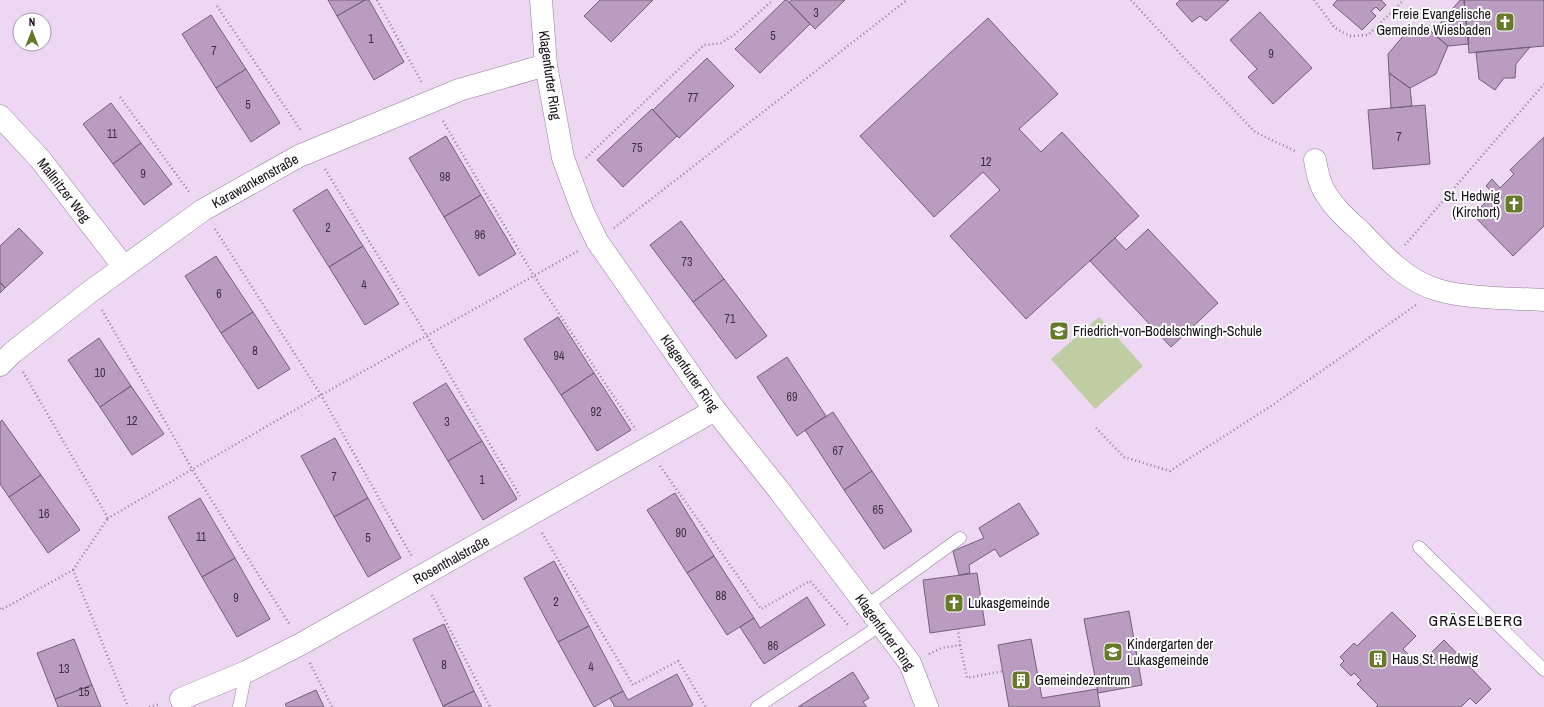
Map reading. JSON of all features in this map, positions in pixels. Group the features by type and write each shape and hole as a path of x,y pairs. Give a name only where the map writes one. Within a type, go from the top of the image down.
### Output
{"street":[{"name":"Klagenfurter Ring","path":"541,0 546,66 563,158 583,212 597,241 715,410 778,489 910,663 927,707"},
{"name":"Karawankenstraße","path":"6,359 91,291 203,210 299,156 459,90 546,66"},
{"name":"Mallnitzer Weg","path":"0,116 40,159 124,267"},
{"path":"1315,160 1318,176 1325,193 1337,209 1391,262 1411,278 1438,290 1470,295 1544,300"},
{"name":"Rosenthalstraße","path":"181,699 246,672 301,644 715,410"}],"lane":[{"path":"866,606 960,538"},
{"path":"1419,547 1544,670"},
{"path":"757,707 881,625"},
{"path":"239,707 246,672"}],"path":[{"path":"377,0 431,102 534,276 647,448 761,609 810,582 860,639"},
{"path":"569,173 704,45 721,43 734,35 773,0"},
{"path":"0,608 1,610 73,570 108,518 321,395 597,241 907,0"},
{"path":"1131,0 1255,132 1315,160"},
{"path":"1316,1 1335,28 1350,36 1368,35 1404,0"},
{"path":"217,6 313,150 427,336 531,515 633,685 678,661 706,707"},
{"path":"1391,262 1544,84"},
{"path":"120,97 203,210 321,395 422,576 490,707"},
{"path":"1096,428 1124,457 1170,471 1274,404 1438,290"},
{"path":"91,291 192,469 301,644 332,707"},
{"path":"6,359 108,518"},
{"path":"73,570 128,707"},
{"path":"958,629 967,678 1003,671"},
{"path":"910,663 942,648 960,645"}],"green space":[{"path":"1099,317 1143,366 1095,409 1051,359"}],"building":[{"path":"328,0 365,0 337,16"},
{"path":"365,0 369,0 404,62 374,80 337,16"},
{"path":"600,0 653,0 611,42 584,16"},
{"path":"785,0 787,0 810,24 760,73 735,49"},
{"path":"792,0 845,0 815,29 789,2"},
{"path":"1180,0 1229,0 1206,21 1200,16 1192,22 1176,4"},
{"path":"1337,0 1382,0 1386,5 1380,11 1376,7 1371,11 1376,16 1362,30 1333,5"},
{"path":"1460,0 1464,0 1469,44 1448,46 1432,33"},
{"name":"Freie Evangelische Gemeinde Wiesbaden","path":"1464,0 1544,0 1544,46 1469,53"},
{"path":"1260,12 1312,68 1273,104 1248,77 1257,69 1230,40"},
{"path":"211,15 246,69 216,88 182,34"},
{"path":"988,18 1058,94 1019,129 1041,152 1062,132 1139,216 1026,319 950,236 1000,190 983,172 934,217 860,136"},
{"path":"1426,27 1448,46 1436,74 1410,88 1389,73 1388,54 1409,29"},
{"path":"1530,47 1516,64 1515,78 1504,78 1495,90 1479,79 1476,52"},
{"path":"707,58 734,86 679,138 653,110"},
{"path":"246,69 280,123 251,142 216,88"},
{"path":"1389,73 1410,88 1412,106 1391,108"},
{"path":"111,103 141,143 113,164 83,124"},
{"path":"1425,105 1430,164 1373,169 1368,110"},
{"path":"652,109 677,136 623,187 597,160"},
{"path":"446,136 481,195 444,217 409,158"},
{"name":"St. Hedwig (Kirchort)","path":"1544,137 1544,226 1513,256 1473,215 1494,194 1486,186 1492,179 1500,188 1514,174 1510,170"},
{"path":"141,143 172,184 144,205 113,164"},
{"path":"327,189 363,246 329,267 293,210"},
{"path":"481,195 516,254 479,276 444,217"},
{"path":"681,221 724,279 693,302 650,245"},
{"path":"19,228 43,253 5,288 0,282 0,246"},
{"path":"1148,229 1218,303 1171,347 1090,261 1115,238 1126,250"},
{"path":"363,246 399,304 365,325 329,267"},
{"path":"216,256 253,312 221,333 185,276"},
{"path":"724,279 767,336 736,359 693,302"},
{"path":"0,282 5,288 0,293"},
{"path":"253,312 290,369 258,389 221,333"},
{"path":"558,317 594,373 561,395 524,339"},
{"path":"99,338 131,386 100,407 68,360"},
{"path":"787,357 826,416 797,436 757,377"},
{"path":"594,373 631,430 597,451 561,395"},
{"path":"446,383 482,441 448,461 413,403"},
{"path":"131,386 164,434 132,455 100,407"},
{"path":"833,412 872,471 844,490 805,430"},
{"path":"2,420 41,475 9,497 0,484 0,422"},
{"path":"335,438 368,498 334,517 301,456"},
{"path":"482,441 517,499 483,520 448,461"},
{"path":"872,471 912,531 884,549 844,490"},
{"path":"41,475 80,530 48,553 9,497"},
{"path":"675,493 714,556 687,573 647,510"},
{"path":"200,498 235,558 202,577 168,517"},
{"path":"368,498 401,558 368,577 334,517"},
{"path":"1019,503 1039,534 1000,557 995,549 969,565 970,573 959,575 953,551 984,538 979,528"},
{"path":"714,556 754,618 727,635 687,573"},
{"path":"235,558 270,619 237,637 202,577"},
{"path":"554,561 589,626 558,642 524,578"},
{"name":"Lukasgemeinde","path":"977,573 985,625 930,633 923,580"},
{"path":"807,597 825,625 764,664 740,627 754,618 760,628"},
{"name":"Kindergarten der Lukasgemeinde","path":"1129,611 1142,685 1098,693 1084,619"},
{"name":"Haus St. Hedwig","path":"1392,612 1416,636 1403,649 1419,665 1444,640 1491,689 1476,704 1470,698 1461,707 1376,707 1378,705 1357,684 1361,680 1354,673 1351,676 1340,665 1344,661 1340,657 1354,643 1357,646"},
{"path":"444,624 474,691 443,706 413,639"},
{"path":"589,626 623,691 594,707 558,642"},
{"path":"74,639 92,685 55,699 37,653"},
{"name":"Gemeindezentrum","path":"1031,639 1042,698 1097,689 1100,707 1009,707 998,645"},
{"path":"853,672 869,698 863,702 867,707 798,707"},
{"path":"677,674 693,705 689,707 615,707 610,698 623,691 628,700"},
{"path":"92,685 101,707 58,707 55,699"},
{"path":"316,690 324,707 287,707 285,704"},
{"path":"474,691 482,707 443,706"}],"place":[{"name":"Freie Evangelische Gemeinde Wiesbaden","path":"1505,22"},
{"name":"St. Hedwig (Kirchort)","path":"1514,204"},
{"name":"Friedrich-von-Bodelschwingh-Schule","path":"1059,331"},
{"name":"Lukasgemeinde","path":"954,603"},
{"name":"Kindergarten der Lukasgemeinde","path":"1113,652"},
{"name":"Haus St. Hedwig","path":"1378,659"},
{"name":"Gemeindezentrum","path":"1021,680"}],"district":[{"name":"GRÄSELBERG","path":"1476,621"}]}
